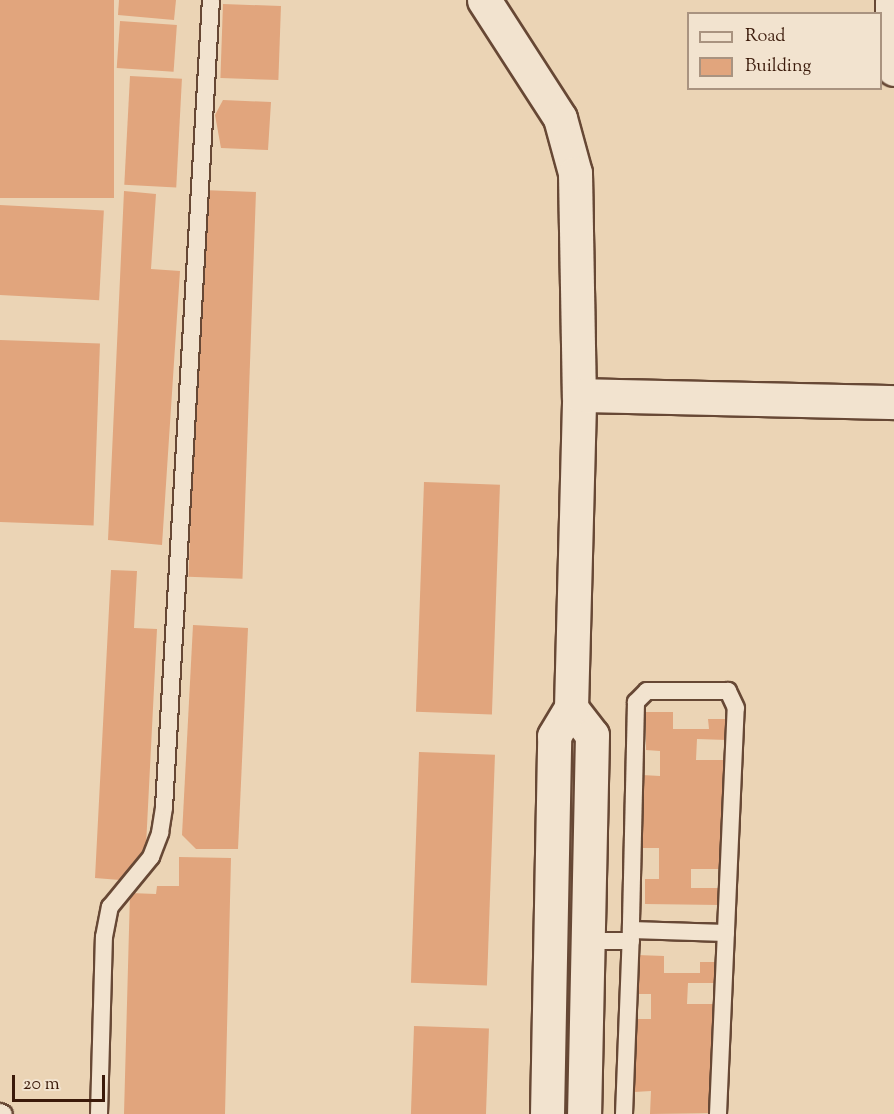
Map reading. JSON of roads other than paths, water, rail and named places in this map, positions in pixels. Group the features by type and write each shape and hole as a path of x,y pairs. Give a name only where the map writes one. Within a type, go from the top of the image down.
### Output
{"street":[{"path":"484,0 560,118 575,173 579,395 571,708 554,736 547,1114"},
{"path":"892,0 894,69"},
{"path":"579,395 894,402"},
{"path":"571,708 592,735 584,1114"}],"lane":[{"path":"99,1114 104,937 110,908 151,857 160,833 164,807 211,0"},
{"path":"624,1114 631,936 636,702 647,691 728,691 736,708 718,1114"},
{"path":"589,940 631,936 726,933"}]}
